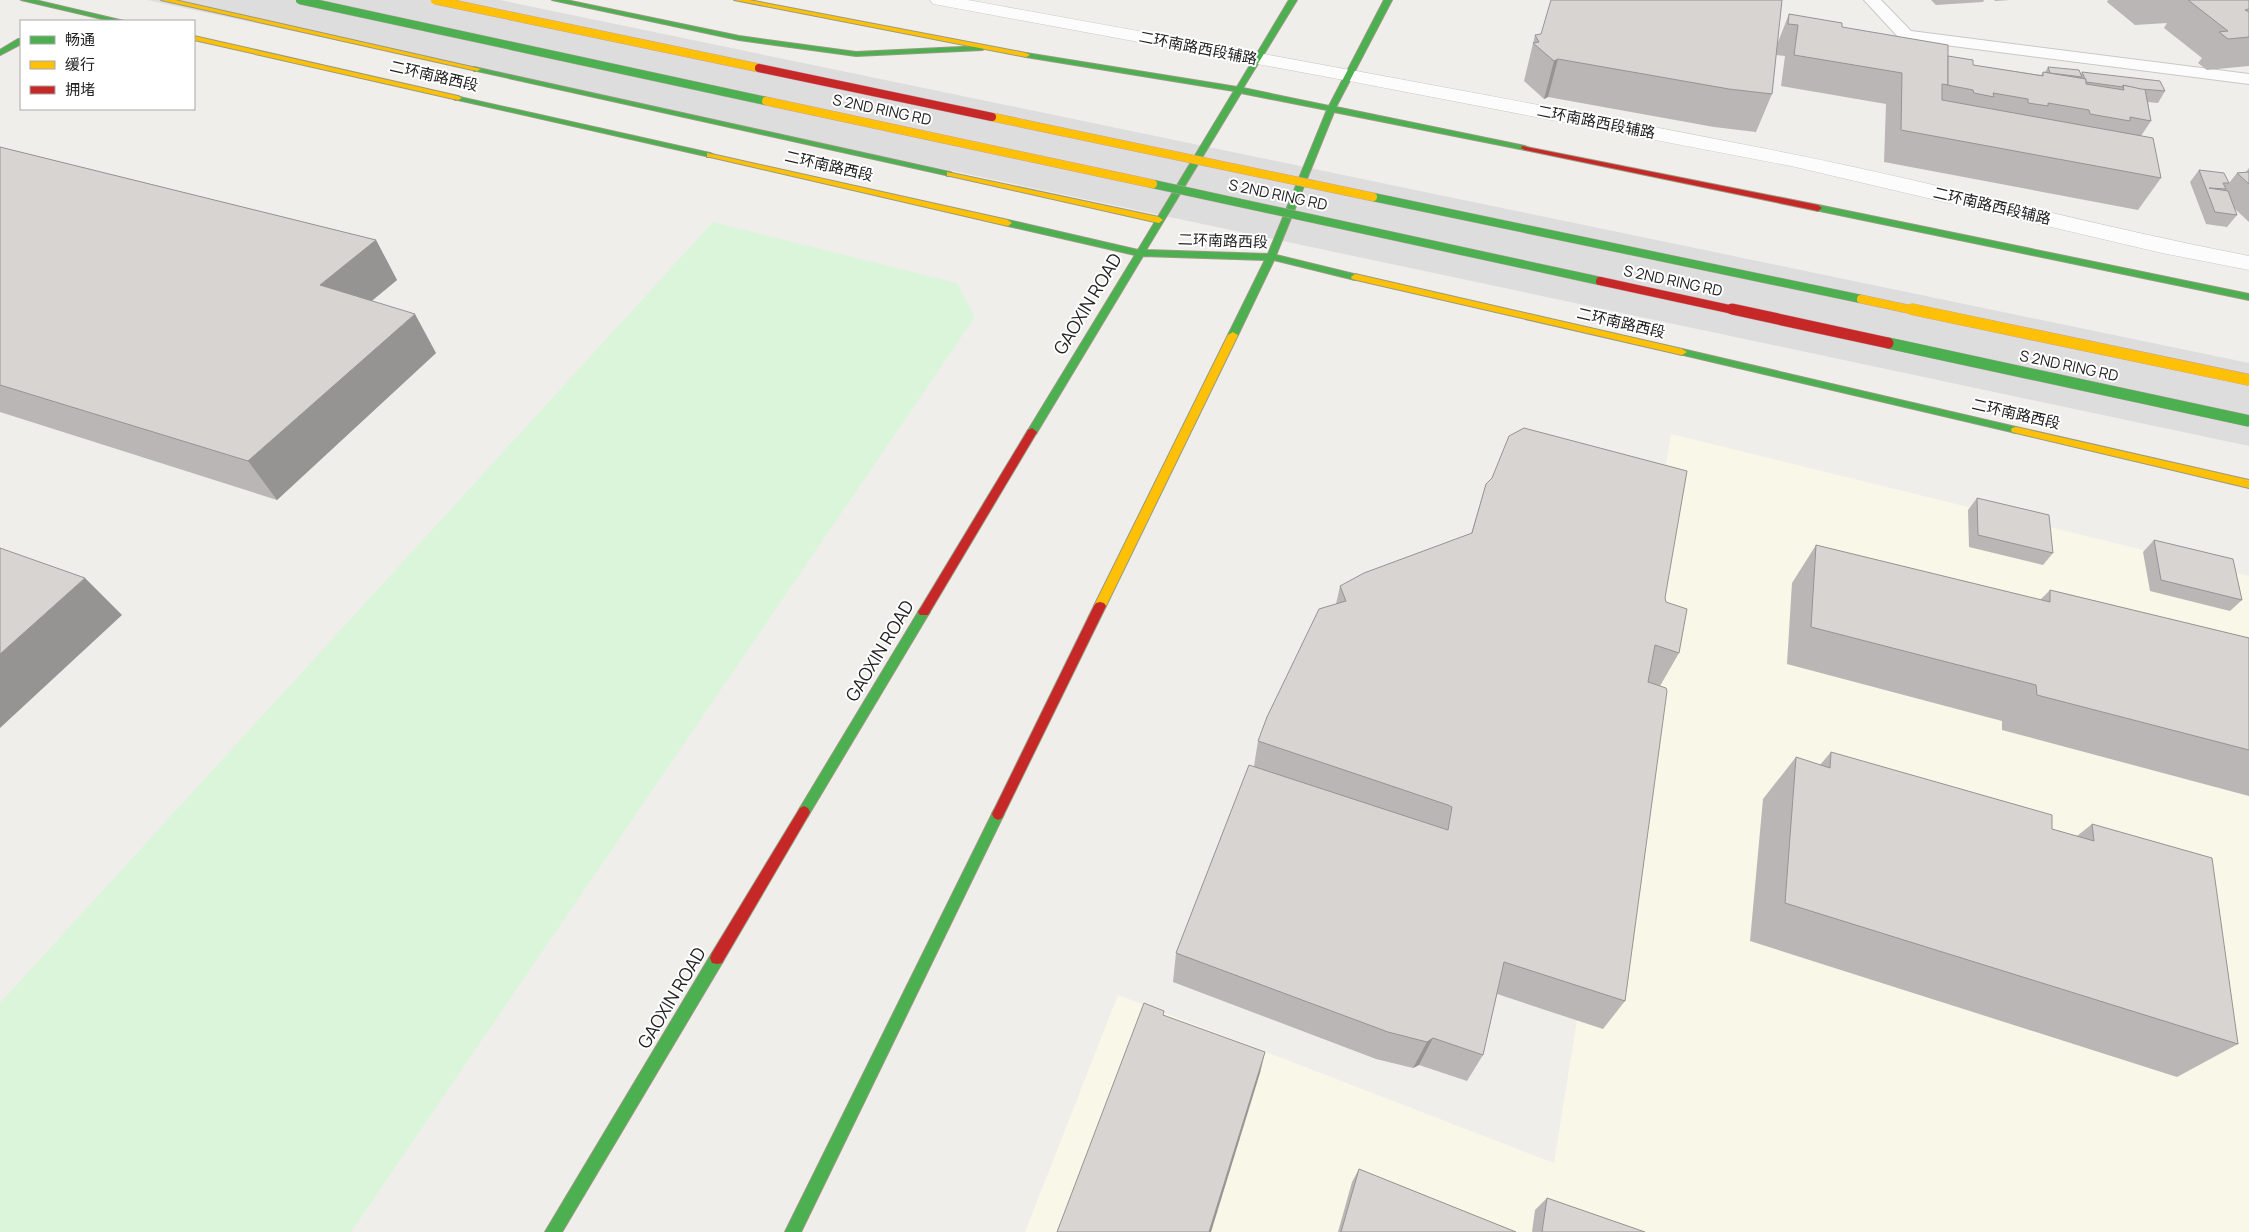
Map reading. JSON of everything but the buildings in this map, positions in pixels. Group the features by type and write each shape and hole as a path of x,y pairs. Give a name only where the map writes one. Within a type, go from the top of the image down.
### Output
{"main road":[{"path":"25,0 115,20"},
{"path":"165,0 1159,220"},
{"name":"S 2ND RING RD","path":"300,0 2249,420"},
{"name":"S 2ND RING RD","path":"435,0 2249,380"},
{"path":"556,0 739,38 856,54 982,48"},
{"path":"738,0 982,48 1240,90 1332,108 2249,297"},
{"name":"GAOXIN ROAD","path":"553,1232 1159,220 1294,0"},
{"path":"793,1232 1271,257 1332,108 1388,0"},
{"path":"58,20 74,11"},
{"name":"二环南路西段","path":"195,38 1140,252 1271,257 2249,484"},
{"path":"0,53 20,42"}],"street":[{"name":"二环南路西段辅路","path":"939,0 1256,60 1349,75 1791,160 2162,246 2249,263"}],"lane":[{"path":"1872,0 1906,35 2249,79"}],"shaded area":[{"path":"1671,434 2249,576 2249,1232 1025,1232 1118,995 1554,1163"}],"green space":[{"path":"713,222 957,283 975,317 351,1232 0,1232 0,1003"}],"pier":[{"path":"147,0 500,0 2249,363 2249,446"}],"traffic: fast":[{"path":"25,0 115,20"},
{"path":"300,0 766,101"},
{"path":"556,0 739,38 856,54 982,48"},
{"path":"1032,432 1293,0"},
{"path":"1233,335 1271,257 1332,108 1388,0"},
{"path":"0,53 20,42"},
{"path":"1026,55 1240,90 1525,148"},
{"path":"477,69 950,174"},
{"path":"458,98 710,155"},
{"path":"1153,184 1600,281"},
{"path":"1373,197 1861,299"},
{"path":"1818,208 2249,297"},
{"path":"1008,223 1140,253 1271,257 1355,277"},
{"path":"1888,343 2249,421"},
{"path":"1682,352 2016,430"},
{"path":"804,812 924,612"},
{"path":"793,1232 998,814"},
{"path":"553,1232 717,958"}],"traffic: slow":[{"path":"165,0 477,69"},
{"path":"435,0 759,68"},
{"path":"738,0 1026,55"},
{"path":"195,38 458,98"},
{"path":"766,101 1153,184"},
{"path":"992,117 1373,197"},
{"path":"710,155 1008,223"},
{"path":"950,174 1159,220"},
{"path":"1355,277 1682,352"},
{"path":"1861,299 2249,380"},
{"path":"1100,606 1233,335"},
{"path":"2016,430 2249,484"}],"traffic: jam":[{"path":"759,68 992,117"},
{"path":"1525,148 1818,208"},
{"path":"1600,281 1888,343"},
{"path":"924,612 1032,432"},
{"path":"998,814 1100,606"},
{"path":"717,958 804,812"}]}
